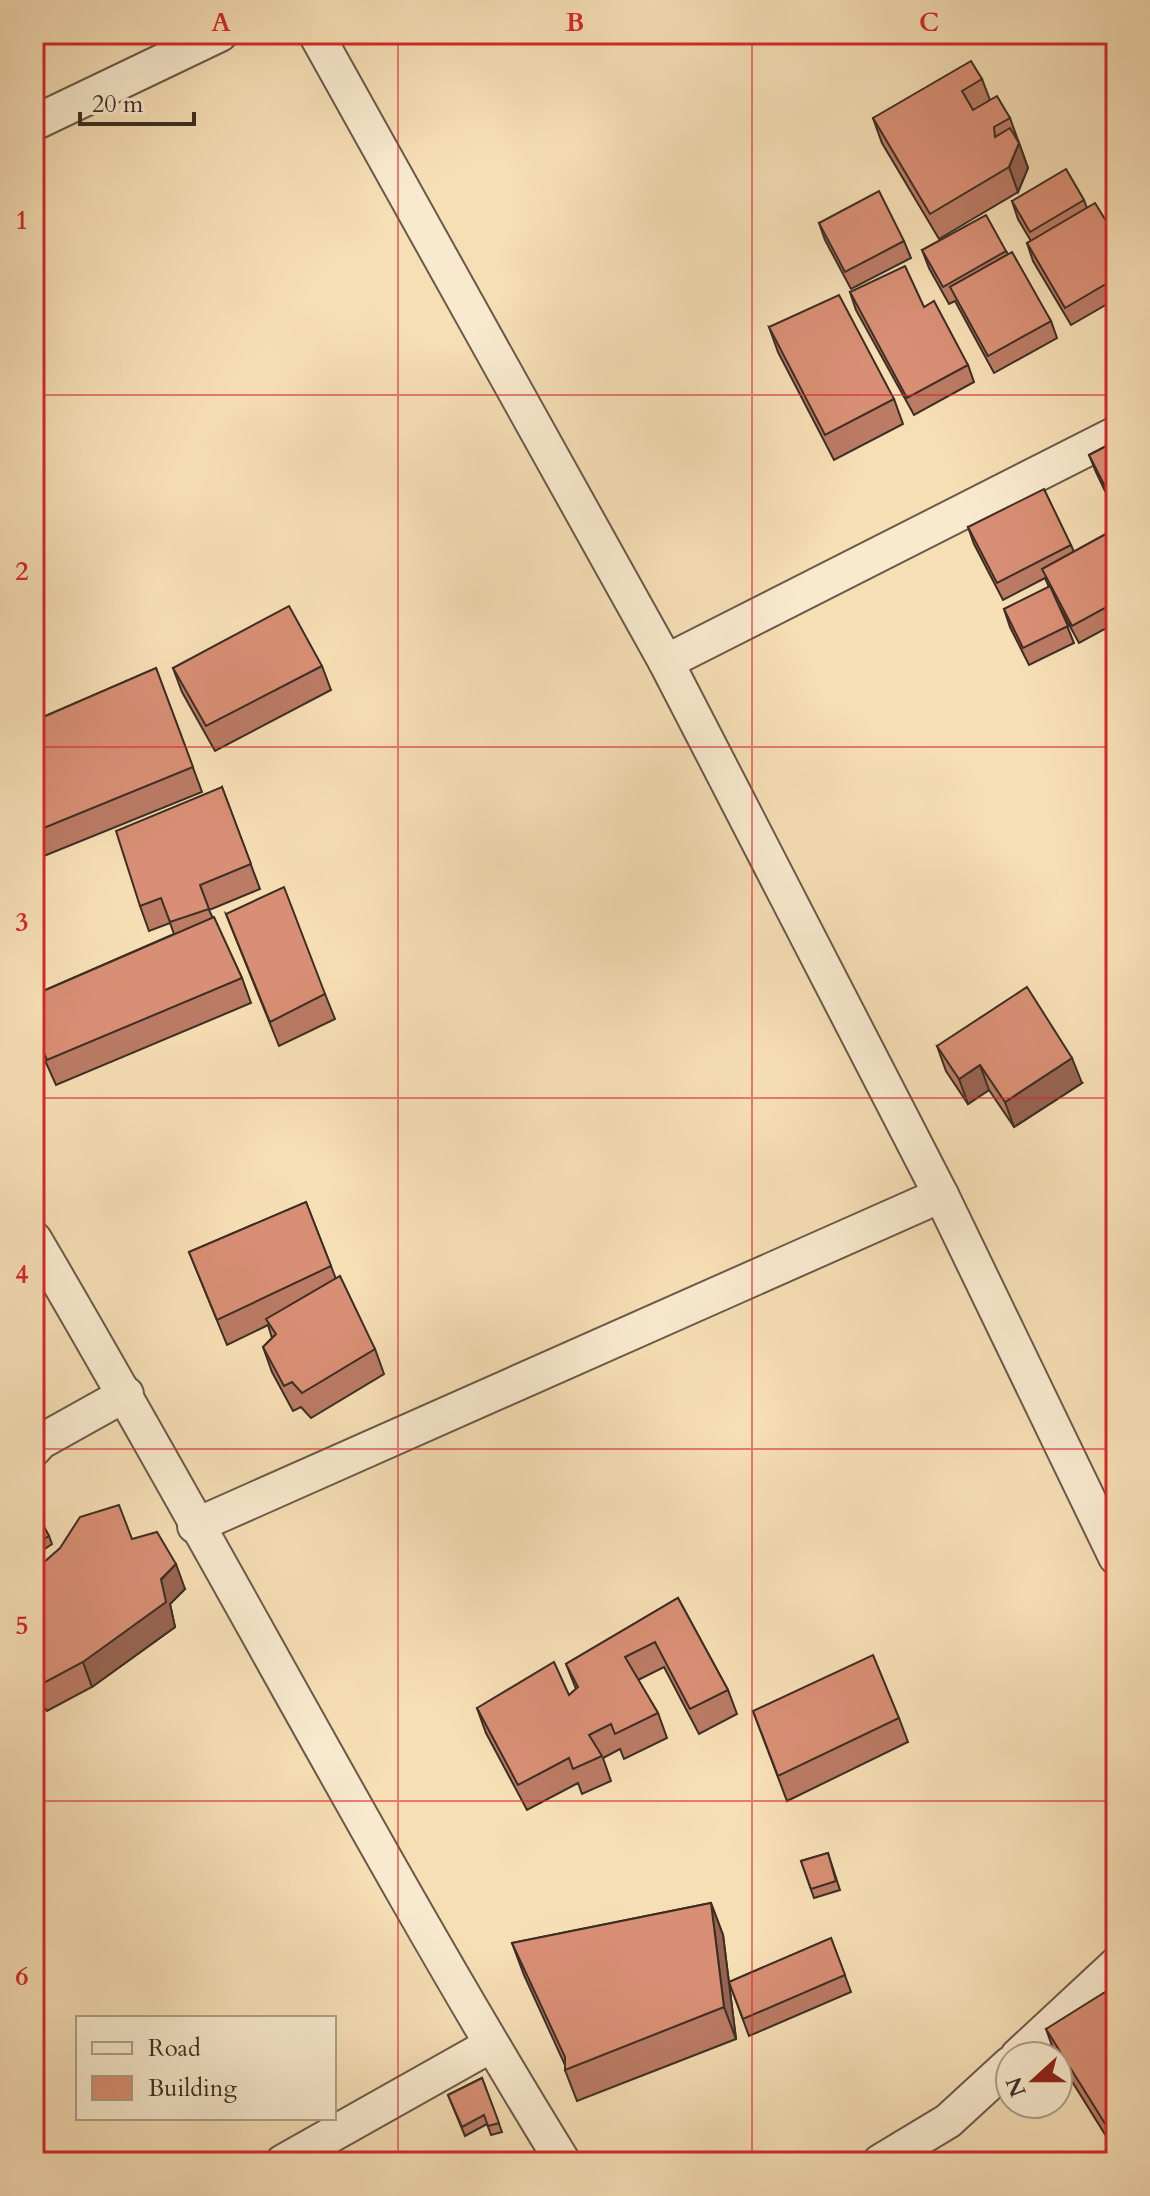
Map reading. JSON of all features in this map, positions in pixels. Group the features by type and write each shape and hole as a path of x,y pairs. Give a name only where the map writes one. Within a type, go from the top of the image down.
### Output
{"street":[{"path":"34,123 220,34"},
{"path":"316,34 666,662 941,1195 1112,1538"},
{"path":"666,662 1116,434"},
{"path":"195,1526 941,1195"},
{"path":"34,1239 126,1394 195,1526 491,2045 563,2162"},
{"path":"34,1449 40,1442 126,1394"},
{"path":"1035,2040 1116,1965"},
{"path":"283,2162 491,2045"},
{"path":"880,2162 948,2121 994,2079"}],"building":[{"path":"971,61 982,79 962,91 973,110 997,96 1010,118 994,127 995,137 1010,128 1019,143 1009,167 930,214 873,118"},
{"path":"1066,169 1084,200 1030,232 1012,201"},
{"path":"879,191 904,241 845,272 819,223"},
{"path":"1095,203 1116,237 1116,278 1065,308 1027,243"},
{"path":"986,215 1006,251 943,287 922,250"},
{"path":"1012,252 1051,321 988,356 950,287"},
{"path":"905,266 924,307 934,301 968,365 907,398 850,292"},
{"path":"839,295 894,399 825,435 769,327"},
{"path":"1116,441 1116,498 1112,500 1089,455"},
{"path":"1044,489 1071,545 997,583 968,527"},
{"path":"1113,530 1116,536 1116,602 1072,626 1042,569"},
{"path":"1050,586 1068,626 1023,648 1004,609"},
{"path":"289,606 322,666 206,726 173,668"},
{"path":"156,668 193,767 34,832 34,721"},
{"path":"222,787 251,864 200,885 209,909 170,922 161,898 140,906 116,831"},
{"path":"284,887 325,994 270,1022 226,914"},
{"path":"214,917 242,978 47,1060 34,1031 34,995"},
{"path":"1027,987 1072,1058 1005,1102 980,1065 959,1079 937,1046"},
{"path":"306,1202 331,1266 217,1320 189,1252"},
{"path":"340,1276 375,1349 302,1393 292,1382 284,1386 263,1347 276,1334 266,1319"},
{"path":"119,1505 132,1539 157,1532 176,1564 161,1579 166,1602 83,1662 38,1686 34,1681 34,1571 60,1548 80,1517"},
{"path":"34,1510 49,1536 34,1545"},
{"path":"678,1598 728,1690 690,1709 655,1642 625,1657 658,1713 615,1734 611,1724 589,1735 602,1756 573,1769 569,1758 518,1785 477,1708 554,1662 569,1695 578,1687 566,1664"},
{"path":"873,1655 899,1718 778,1776 753,1711"},
{"path":"828,1853 836,1881 811,1889 801,1861"},
{"path":"711,1903 724,2007 565,2070 565,2057 512,1943"},
{"path":"831,1938 845,1975 743,2019 729,1982"},
{"path":"1105,1992 1116,2007 1116,2137 1074,2074 1074,2040 1053,2040 1046,2029"},
{"path":"482,2078 499,2123 488,2126 484,2115 462,2127 448,2095"}]}
